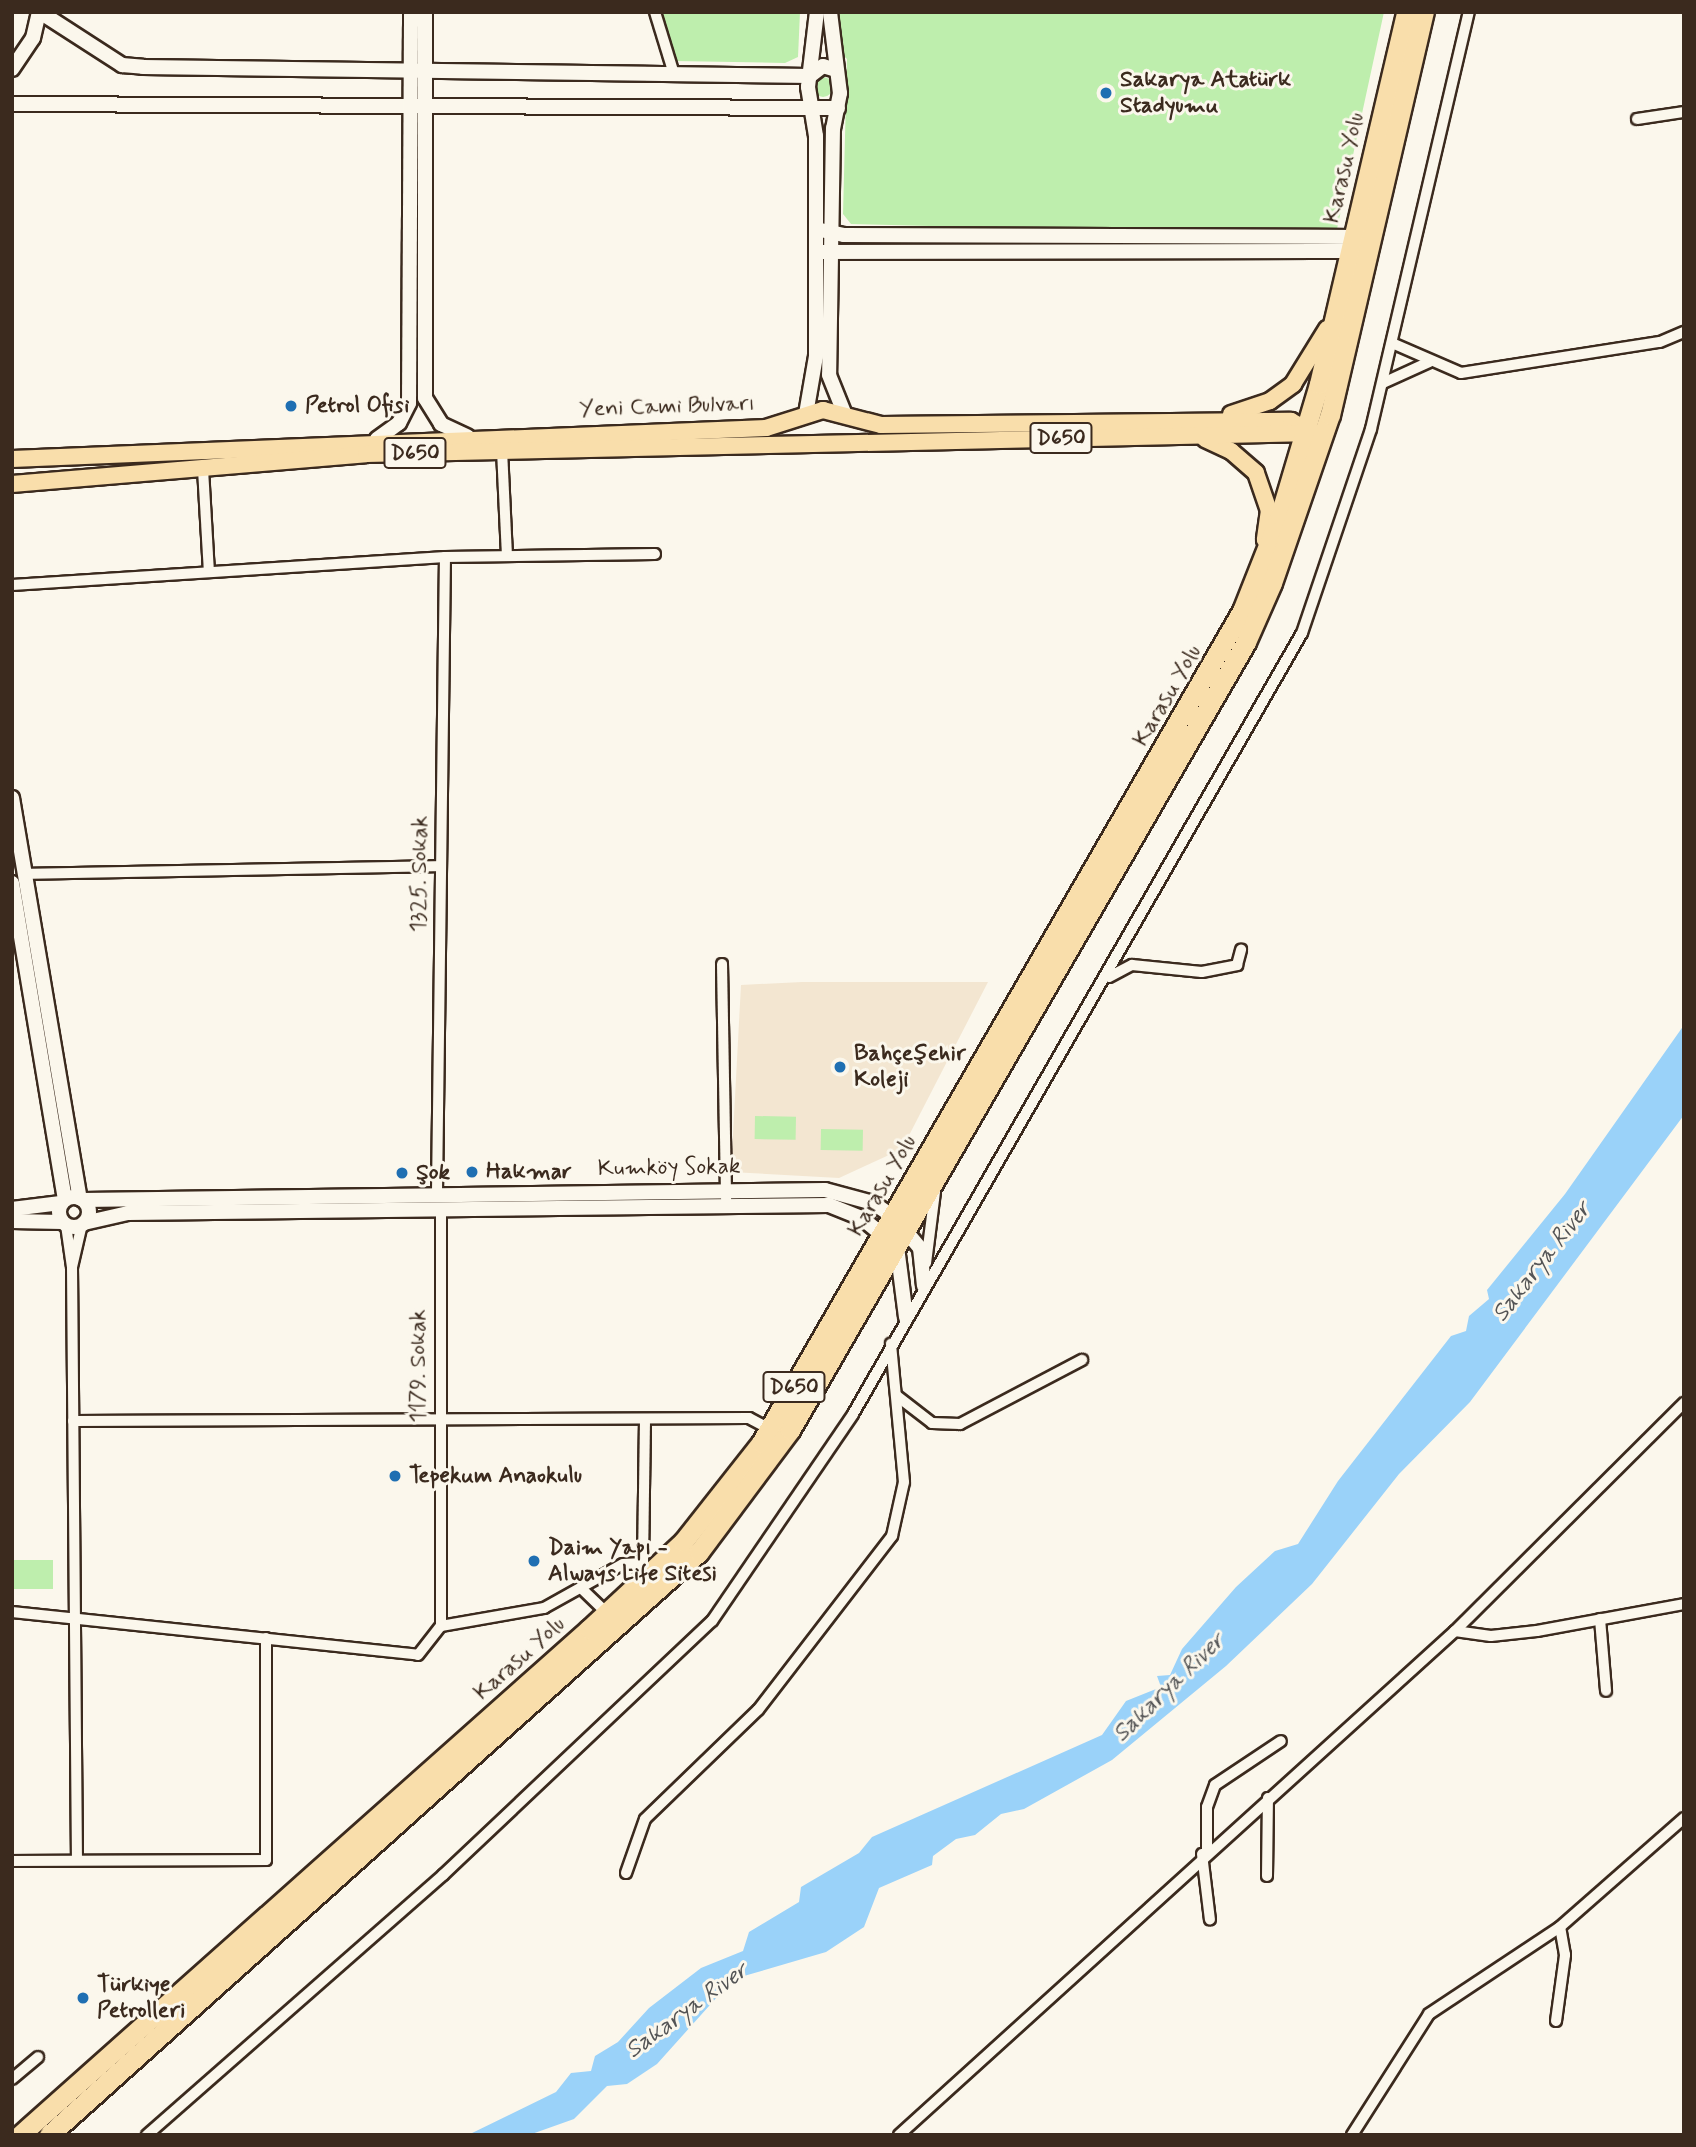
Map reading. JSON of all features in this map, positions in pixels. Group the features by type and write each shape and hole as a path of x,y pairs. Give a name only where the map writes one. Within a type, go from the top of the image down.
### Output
{"highway":[{"name":"Karasu Yolu","path":"20,2135 607,1613 650,1564 735,1480 769,1429 896,1232 1199,691 1261,566 1310,436 1406,12"},
{"name":"Karasu Yolu","path":"1310,436 1330,415 1424,12"},
{"path":"49,2135 699,1552 790,1430 896,1232 939,1175 1246,642 1310,436"}],"main road":[{"path":"1186,421 1247,412 1270,401 1308,365 1340,305"},
{"name":"Yeni Cami Bulvarı","path":"12,459 377,439 766,428 806,414 845,415 881,425 1186,421 1310,436"},
{"path":"806,414 802,430 827,443 845,415"},
{"path":"1196,436 1244,460 1264,490 1269,510 1261,566"},
{"name":"Yeni Cami Bulvarı","path":"12,484 502,450 1310,436"}],"street":[{"path":"12,69 33,38 40,12 122,65 417,73 673,71 810,76 823,66 836,70"},
{"path":"377,439 399,423 409,403 417,106 417,73 411,12"},
{"path":"417,73 425,12"},
{"path":"655,12 673,71"},
{"path":"817,12 810,76 810,107 817,136 816,229 823,252 829,375 845,415"},
{"path":"806,414 814,385 823,252 831,228 838,108 831,12"},
{"path":"147,2135 443,1875 712,1621 853,1415 906,1317 1106,979 1302,634 1381,385 1469,12"},
{"path":"12,104 838,108"},
{"path":"417,106 425,398 441,424 467,436"},
{"path":"1637,120 1684,112"},
{"path":"816,229 831,228 844,235 1353,244"},
{"path":"823,252 1353,244"},
{"path":"1392,343 1429,362 1461,373 1660,342 1684,332"},
{"path":"1381,385 1429,362"},
{"path":"502,450 507,556"},
{"path":"203,469 209,572"},
{"path":"12,585 445,557 655,554"},
{"name":"1325. Sokak","path":"437,1192 445,557"},
{"path":"12,798 18,878 81,1199 89,1209 72,1267"},
{"path":"18,878 440,866"},
{"path":"18,878 15,911 72,1267 77,1860"},
{"path":"1106,979 1132,965 1202,972 1237,965 1241,950"},
{"path":"722,964 726,1197"},
{"path":"924,1286 939,1175"},
{"name":"Kumköy Sokak","path":"63,1202 81,1199 437,1192 726,1197"},
{"name":"Kumköy Sokak","path":"64,1223 83,1223 128,1213 442,1208 848,1194 896,1232"},
{"path":"12,1209 63,1202"},
{"name":"1179. Sokak","path":"441,1626 439,1525 442,1208"},
{"path":"12,1221 64,1223"},
{"path":"896,1232 926,1265"},
{"path":"896,1232 905,1269 906,1317"},
{"path":"626,1874 645,1819 758,1710 892,1536 904,1482 891,1344"},
{"path":"896,1394 906,1410 932,1423 960,1424 1082,1360"},
{"path":"899,2135 1204,1852 1455,1631 1684,1403"},
{"path":"73,1421 749,1418 769,1429"},
{"path":"12,1612 418,1655 441,1626 499,1620 583,1590 623,1564 650,1564 643,1545 645,1419"},
{"path":"583,1590 607,1613"},
{"path":"1455,1631 1491,1636 1684,1604"},
{"path":"1600,1619 1606,1691"},
{"path":"12,1861 266,1860 266,1638"},
{"path":"1210,1920 1204,1852 1207,1807 1215,1785 1281,1741"},
{"path":"1267,1876 1268,1798"},
{"path":"1352,2135 1429,2014 1560,1927 1684,1818"},
{"path":"1556,2021 1565,1955 1560,1927"},
{"path":"12,2079 38,2057"}],"shaded area":[{"name":"Bahçeşehir Koleji","path":"802,982 988,982 902,1149 839,1178 731,1172 741,985"}],"green space":[{"path":"657,12 800,12 798,57 785,63 674,61"},
{"name":"Sakarya Atatürk Stadyumu","path":"839,12 1384,12 1337,229 1284,235 851,224 843,214 847,59 839,52"},
{"path":"819,77 827,77 833,87 827,97 819,97 813,91 813,83"},
{"path":"755,1116 796,1117 796,1140 755,1139"},
{"path":"821,1129 863,1130 863,1151 821,1150"},
{"path":"12,1560 53,1560 53,1589 12,1589"}],"water":[{"name":"Sakarya River","path":"1684,1025 1684,1115 1470,1402 1399,1474 1312,1584 1226,1666 1112,1760 1024,1809 1001,1814 975,1835 956,1839 933,1856 932,1865 879,1888 864,1927 826,1952 744,1976 718,1996 657,2064 627,2084 607,2086 574,2119 529,2135 468,2135 556,2092 571,2073 591,2071 595,2056 618,2042 649,2008 701,1968 743,1951 749,1932 799,1902 801,1887 859,1853 872,1837 1102,1735 1126,1701 1161,1687 1157,1676 1170,1675 1182,1649 1236,1587 1275,1551 1298,1544 1338,1481 1451,1336 1466,1331 1469,1316 1489,1299 1487,1290 1565,1194"}],"place":[{"name":"Sakarya Atatürk Stadyumu","path":"1106,93"},
{"name":"Petrol Ofisi","path":"291,406"},
{"name":"Bahçeşehir Koleji","path":"840,1067"},
{"name":"Hakmar","path":"472,1172"},
{"name":"Şok","path":"402,1173"},
{"name":"Tepekum Anaokulu","path":"395,1476"},
{"name":"Daim Yapı - Always Life Sitesi","path":"534,1561"},
{"name":"Türkiye Petrolleri","path":"83,1998"}]}
